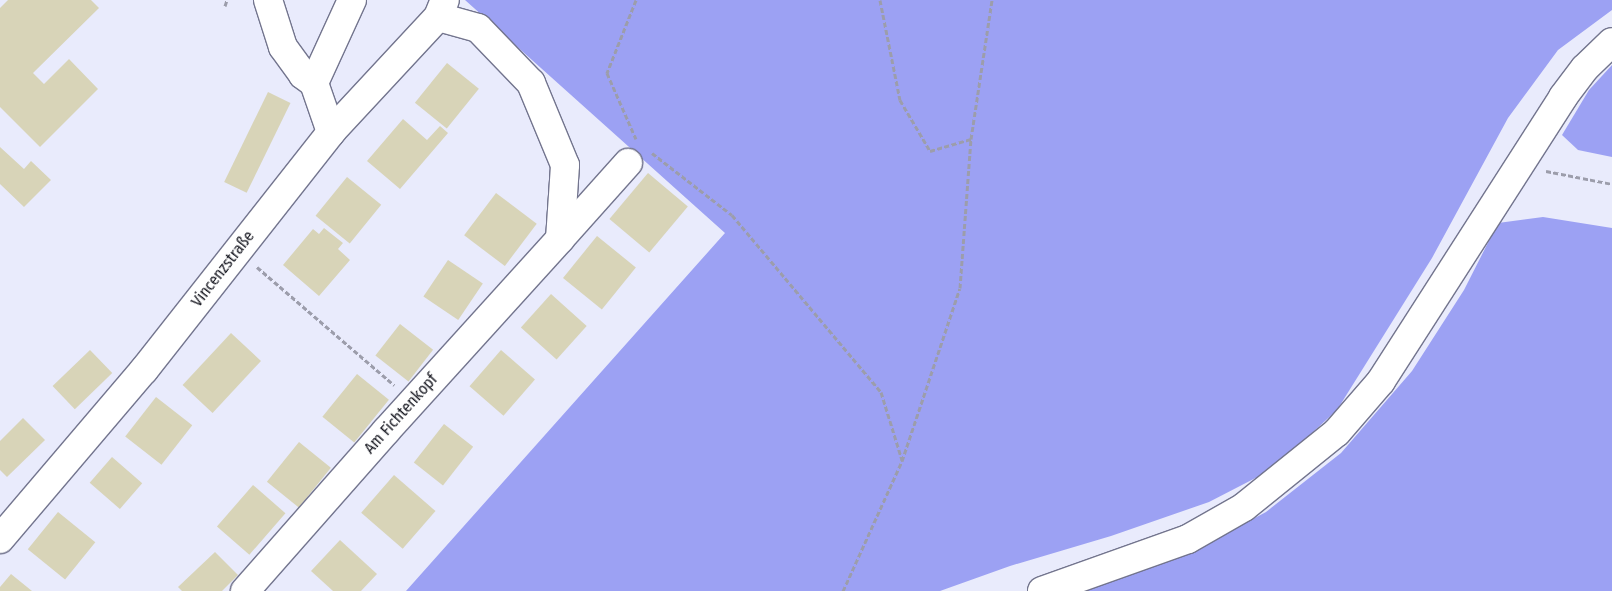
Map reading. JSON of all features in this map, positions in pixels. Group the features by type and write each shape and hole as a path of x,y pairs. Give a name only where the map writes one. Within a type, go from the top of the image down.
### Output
{"street":[{"path":"268,0 283,47 303,75 314,84 331,132"},
{"path":"314,84 352,0"},
{"path":"442,9 478,28 531,83 566,165 560,239"},
{"name":"Vincenzstraße","path":"0,539 144,370 331,132 442,9"},
{"path":"1042,591 1188,539 1244,507 1338,432 1382,381 1563,97 1585,68 1612,42"},
{"name":"Am Fichtenkopf","path":"245,591 412,401 560,239 637,151"}],"path":[{"path":"225,6 227,0"},
{"path":"636,0 607,73 637,151 732,215 881,392 902,461"},
{"path":"880,0 900,100 930,150 971,139"},
{"path":"843,591 902,461 960,288 971,139 992,0"},
{"path":"1518,165 1612,184"},
{"path":"269,279 412,401"}],"shaded area":[{"path":"465,0 1612,0 1612,10 1558,50 1508,118 1432,258 1337,410 1273,469 1209,502 1111,536 1010,566 940,591 406,591 725,233"},
{"path":"1612,65 1612,157 1578,150 1562,135 1589,90"},
{"path":"1543,217 1612,228 1612,591 1075,591 1221,536 1266,512 1341,453 1412,371 1464,290 1498,223"}],"building":[{"path":"8,0 91,0 99,8 33,73 44,84 69,59 98,89 40,147 0,107 0,8"},
{"path":"447,63 479,89 447,128 415,103"},
{"path":"268,92 290,103 247,193 224,182"},
{"path":"403,119 427,140 440,126 448,133 400,189 367,161"},
{"path":"0,147 24,169 31,161 51,180 24,207 0,184"},
{"path":"648,173 688,206 649,252 609,219"},
{"path":"347,177 381,205 350,244 316,216"},
{"path":"496,193 537,224 505,266 464,235"},
{"path":"324,228 343,243 338,249 350,260 319,296 283,265 313,229 319,234"},
{"path":"597,236 636,267 602,309 563,278"},
{"path":"448,260 483,283 458,320 423,296"},
{"path":"551,294 587,326 557,360 521,327"},
{"path":"400,324 433,350 408,381 375,356"},
{"path":"231,333 261,361 213,413 183,385"},
{"path":"90,350 112,373 75,409 53,386"},
{"path":"501,350 535,380 503,416 470,386"},
{"path":"357,374 389,400 354,443 322,417"},
{"path":"156,397 192,425 161,465 125,436"},
{"path":"23,418 45,440 7,477 0,470 0,441"},
{"path":"444,424 473,447 443,485 414,463"},
{"path":"299,442 331,468 299,507 267,482"},
{"path":"112,457 142,483 120,509 90,483"},
{"path":"394,475 436,511 403,549 361,513"},
{"path":"253,485 285,513 249,555 217,527"},
{"path":"58,512 95,542 65,580 28,549"},
{"path":"340,540 377,574 361,591 333,591 311,571"},
{"path":"215,552 238,575 222,591 182,591 178,587"},
{"path":"11,574 32,591 0,591 0,587"}]}
